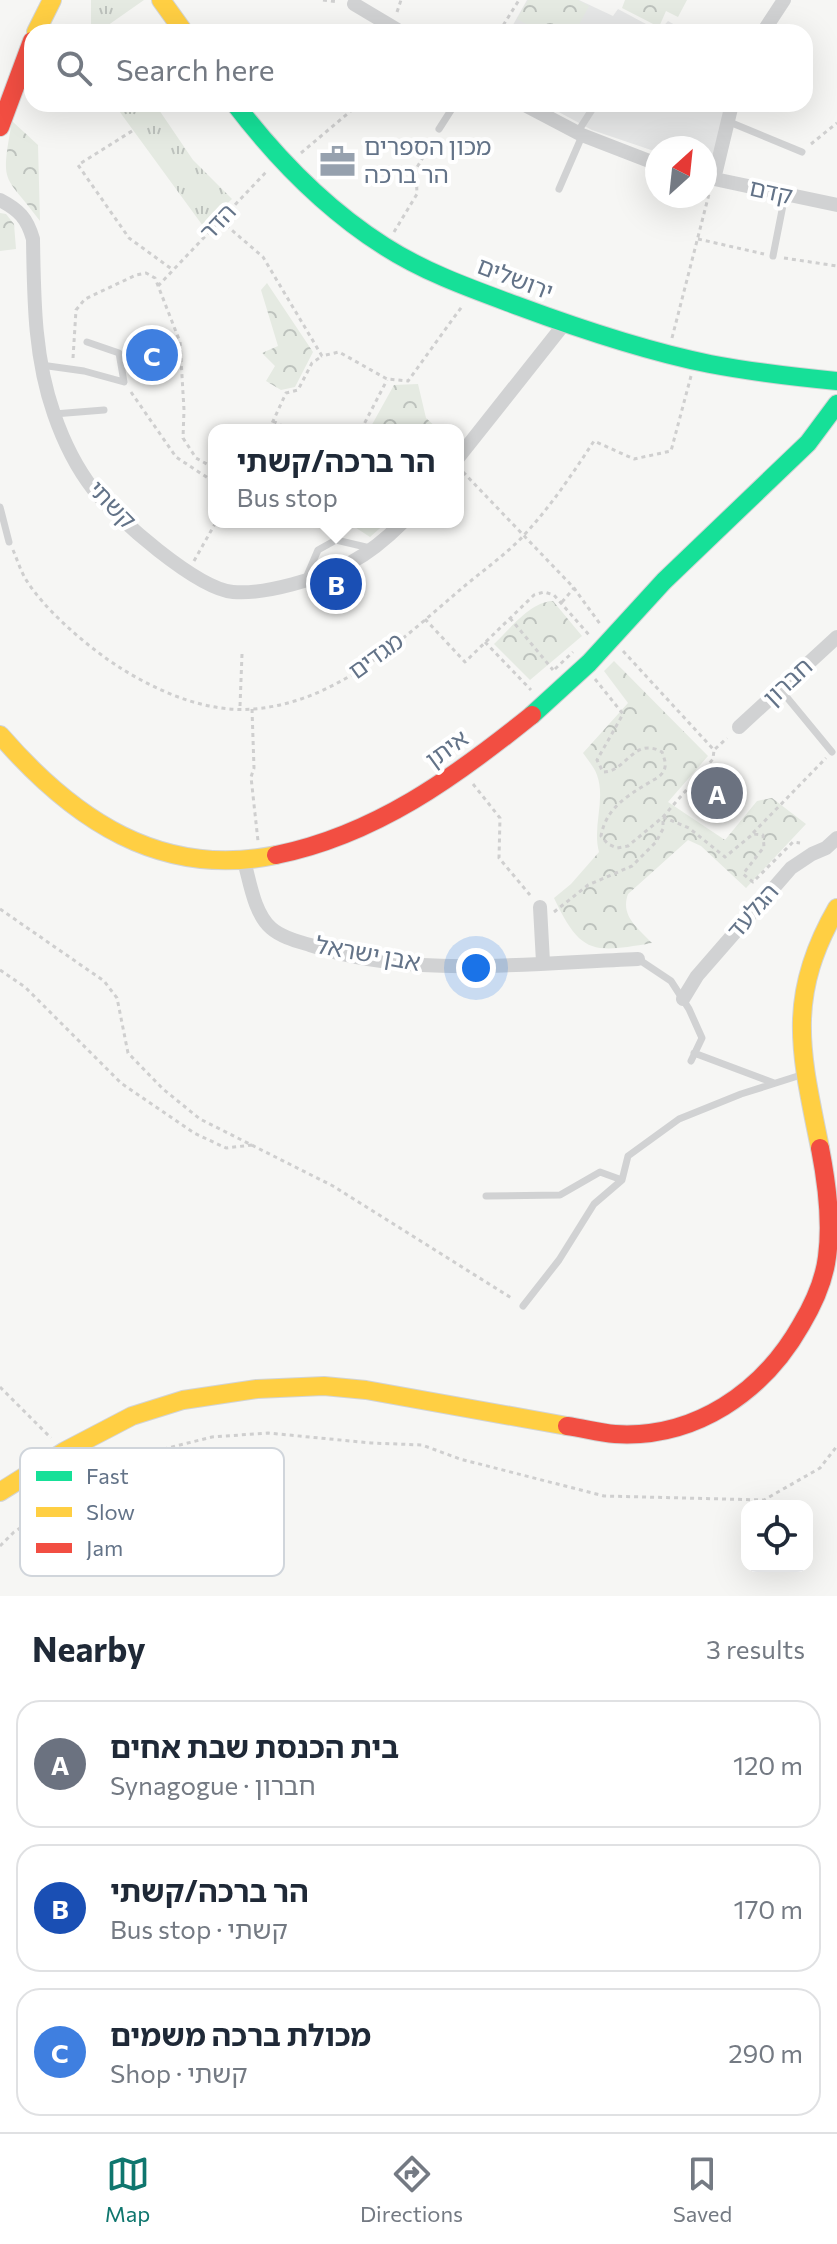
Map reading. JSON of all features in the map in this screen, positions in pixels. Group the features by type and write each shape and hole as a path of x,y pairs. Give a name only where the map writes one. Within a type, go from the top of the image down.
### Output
{"street":[{"path":"40,24 52,0"},
{"path":"161,0 178,24"},
{"path":"768,24 784,0"},
{"path":"354,4 388,24"},
{"path":"0,127 24,62"},
{"name":"ירושלים","path":"241,112 282,162 336,212 385,246 473,290 565,323 695,360 837,381"},
{"path":"538,112 580,134 645,159"},
{"path":"717,153 730,112"},
{"name":"קדם","path":"717,180 837,205"},
{"name":"קשתי","path":"0,200 22,214 33,239 36,335 54,414 67,445 94,490 187,573 211,587 232,592 251,591 306,578 351,562 396,528"},
{"path":"464,450 565,323"},
{"name":"איתן","path":"0,735 59,797 129,841 203,861 252,860 327,843 371,825 422,796 517,726 585,667 663,582 808,443 830,418 837,404"},
{"name":"חברון","path":"739,727 837,637"},
{"name":"הגלעד","path":"683,999 697,976 791,868 831,843"},
{"name":"אבן ישראל","path":"252,860 261,918 272,930 287,938 321,949 405,964 638,959"},
{"path":"70,1448 116,1423 158,1407 220,1394 281,1387 324,1386 366,1390 615,1434 665,1430 718,1413 753,1388 774,1364 805,1316 826,1264 830,1237 826,1181 805,1074 802,1036 810,971 817,946 837,908"},
{"path":"540,914 543,962"},
{"path":"0,1492 20,1479"}],"lane":[{"path":"439,129 450,112"},
{"path":"559,189 591,112"},
{"path":"727,121 802,152"},
{"path":"773,256 785,195"},
{"path":"41,365 124,382 119,353 87,342"},
{"path":"54,414 104,410"},
{"path":"0,507 9,542"},
{"path":"306,578 318,550 336,540 372,549"},
{"path":"780,689 832,752"},
{"path":"638,959 671,981 683,999 702,1038 693,1057 774,1083"},
{"path":"523,1306 559,1260 594,1204 622,1180 628,1156 679,1119 805,1074"},
{"path":"486,1196 560,1195 600,1172 622,1180"}],"path":[{"path":"504,24 519,0"},
{"name":"הדר","path":"158,286 220,220 282,162 348,112"},
{"path":"802,152 837,123"},
{"path":"385,246 417,194 416,169 439,129"},
{"path":"132,131 78,165 129,238 173,270"},
{"path":"668,353 702,208"},
{"path":"220,220 263,257 322,356"},
{"path":"72,369 76,310 85,299 136,275 146,273 155,278 180,342 183,438 196,458 208,465"},
{"path":"272,424 286,393 298,390 312,363 322,356 339,352 387,379 408,381 473,290"},
{"name":"מגדים","path":"9,542 26,579 56,615 108,660 145,683 180,698 218,707 252,709 292,703 320,693 392,647 525,535 594,441 634,459 671,451 695,360"},
{"path":"364,424 387,379"},
{"path":"124,382 176,457 208,478"},
{"path":"273,421 279,424"},
{"path":"464,473 574,588 611,638 714,750"},
{"path":"187,573 213,528"},
{"path":"562,602 574,588"},
{"path":"425,619 465,662 485,642 510,618 534,595 544,592 562,602 591,635 553,670 510,618"},
{"path":"485,642 531,690 523,698"},
{"path":"240,708 242,654"},
{"path":"585,667 623,714 597,760 603,772 611,772 642,748 652,747 662,752 665,763 664,772 656,779 615,806 603,827 601,836 617,848 628,846 663,817 713,759 714,750 739,727"},
{"path":"252,709 252,860"},
{"path":"663,817 689,828 725,857 753,834 832,752"},
{"path":"462,769 500,818 499,858 540,914 588,885 632,866 656,842 663,829 663,817"},
{"path":"753,834 763,835 764,847 743,874 753,882 793,842 831,843"},
{"path":"0,909 104,981 117,998 128,1053 163,1089 200,1119 333,1186 523,1306"},
{"path":"0,970 25,987 121,1083 194,1133 226,1148 252,1145"},
{"path":"0,1387 62,1448"},
{"path":"168,1448 212,1437 268,1433 422,1445 460,1459 604,1496 764,1500 820,1468 837,1446"},
{"path":"0,1546 20,1528"}],"shaded area":[{"path":"527,0 579,0 613,16 618,9 646,24 514,24"},
{"path":"559,112 724,112 717,141 717,136 645,136 645,148 592,130"}],"green space":[{"path":"91,0 144,0 110,24 91,24"},
{"path":"528,0 578,0 589,6 579,24 526,24 517,19"},
{"path":"625,0 687,0 678,17 666,11 660,24 653,24 622,8"},
{"path":"120,112 160,112 193,160 232,199 203,226"},
{"path":"12,121 38,145 40,221 8,178 6,158"},
{"path":"0,213 6,214 14,224 16,249 0,251"},
{"path":"267,283 313,352 295,387 281,390 266,381 275,366 262,353 278,346 261,290"},
{"path":"418,384 426,418 432,424 372,424 394,385"},
{"path":"356,528 380,528 370,537"},
{"path":"553,601 582,636 530,680 494,644 529,611"},
{"path":"614,661 708,756 668,802 725,840 757,801 772,798 806,824 746,888 701,846 688,840 628,894 628,915 652,943 602,948 581,940 554,898 599,852 599,784 594,769 583,753 628,703 604,671"}],"traffic: fast":[{"path":"242,112 285,163 342,216 400,256 433,272 565,323 661,353 710,364 837,381"},
{"path":"532,715 589,663 664,581 808,443 837,404"}],"traffic: slow":[{"path":"40,24 52,0"},
{"path":"161,0 178,24"},
{"path":"0,735 58,793 122,836 157,850 194,858 234,860 276,855"},
{"path":"820,1148 807,1083 802,1026 810,970 837,908"},
{"path":"71,1448 132,1416 183,1400 257,1389 324,1386 366,1390 567,1426"},
{"path":"0,1492 20,1479"}],"traffic: jam":[{"path":"0,127 24,62"},
{"path":"276,855 347,833 412,801 532,715"},
{"path":"567,1426 615,1434 644,1434 672,1428 724,1406 767,1371 805,1317 826,1266 829,1216 820,1148"}],"place":[{"name":"מכון הספרים הר ברכה","path":"338,161"},
{"name":"מכולת ברכה משמים","path":"152,355"},
{"name":"הר ברכה/קשתי","path":"336,584"},
{"name":"בית הכנסת שבת אחים","path":"717,793"}]}
